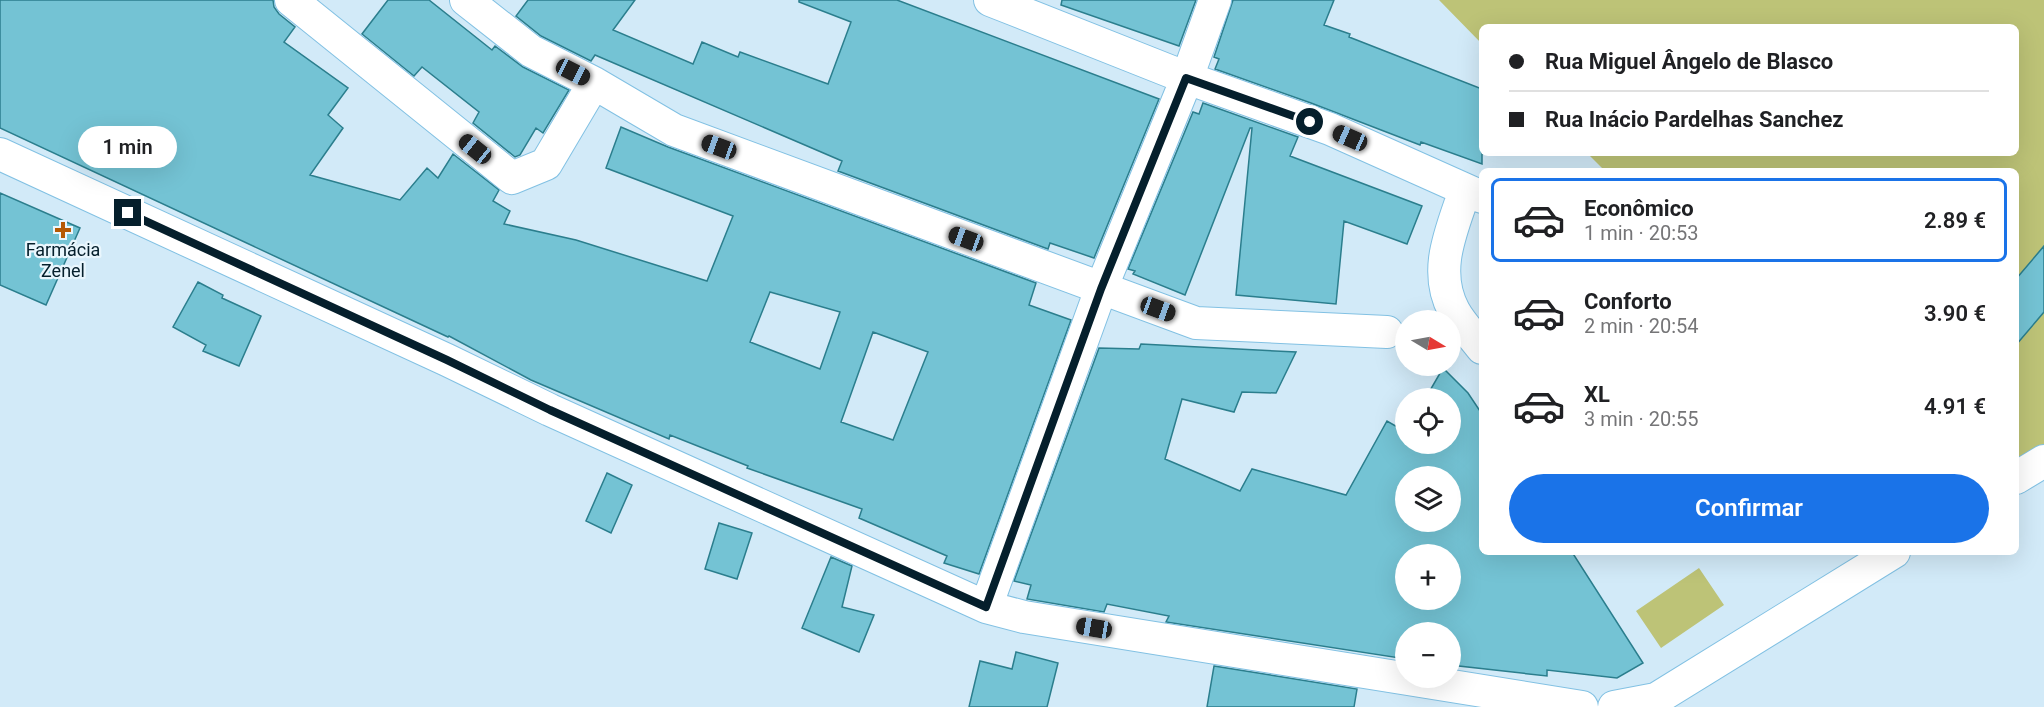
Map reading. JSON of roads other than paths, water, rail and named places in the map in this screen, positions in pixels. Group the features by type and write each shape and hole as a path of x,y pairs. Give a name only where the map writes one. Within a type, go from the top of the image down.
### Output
{"street":[{"path":"291,0 512,178 546,164 594,83"},
{"path":"466,0 531,51 594,83 674,130 1101,289 1196,323 1387,332"},
{"path":"990,0 1186,78 1330,129 1473,194 1444,252 1443,280 1454,311 1479,344"},
{"path":"986,607 1101,289 1215,0"},
{"path":"0,154 447,360 550,410 986,607 1024,617 1582,707"},
{"path":"2019,476 2044,461"},
{"path":"1614,707 1656,699 1889,555"}],"place":[{"name":"Farmácia Zenel","path":"63,230"}]}
